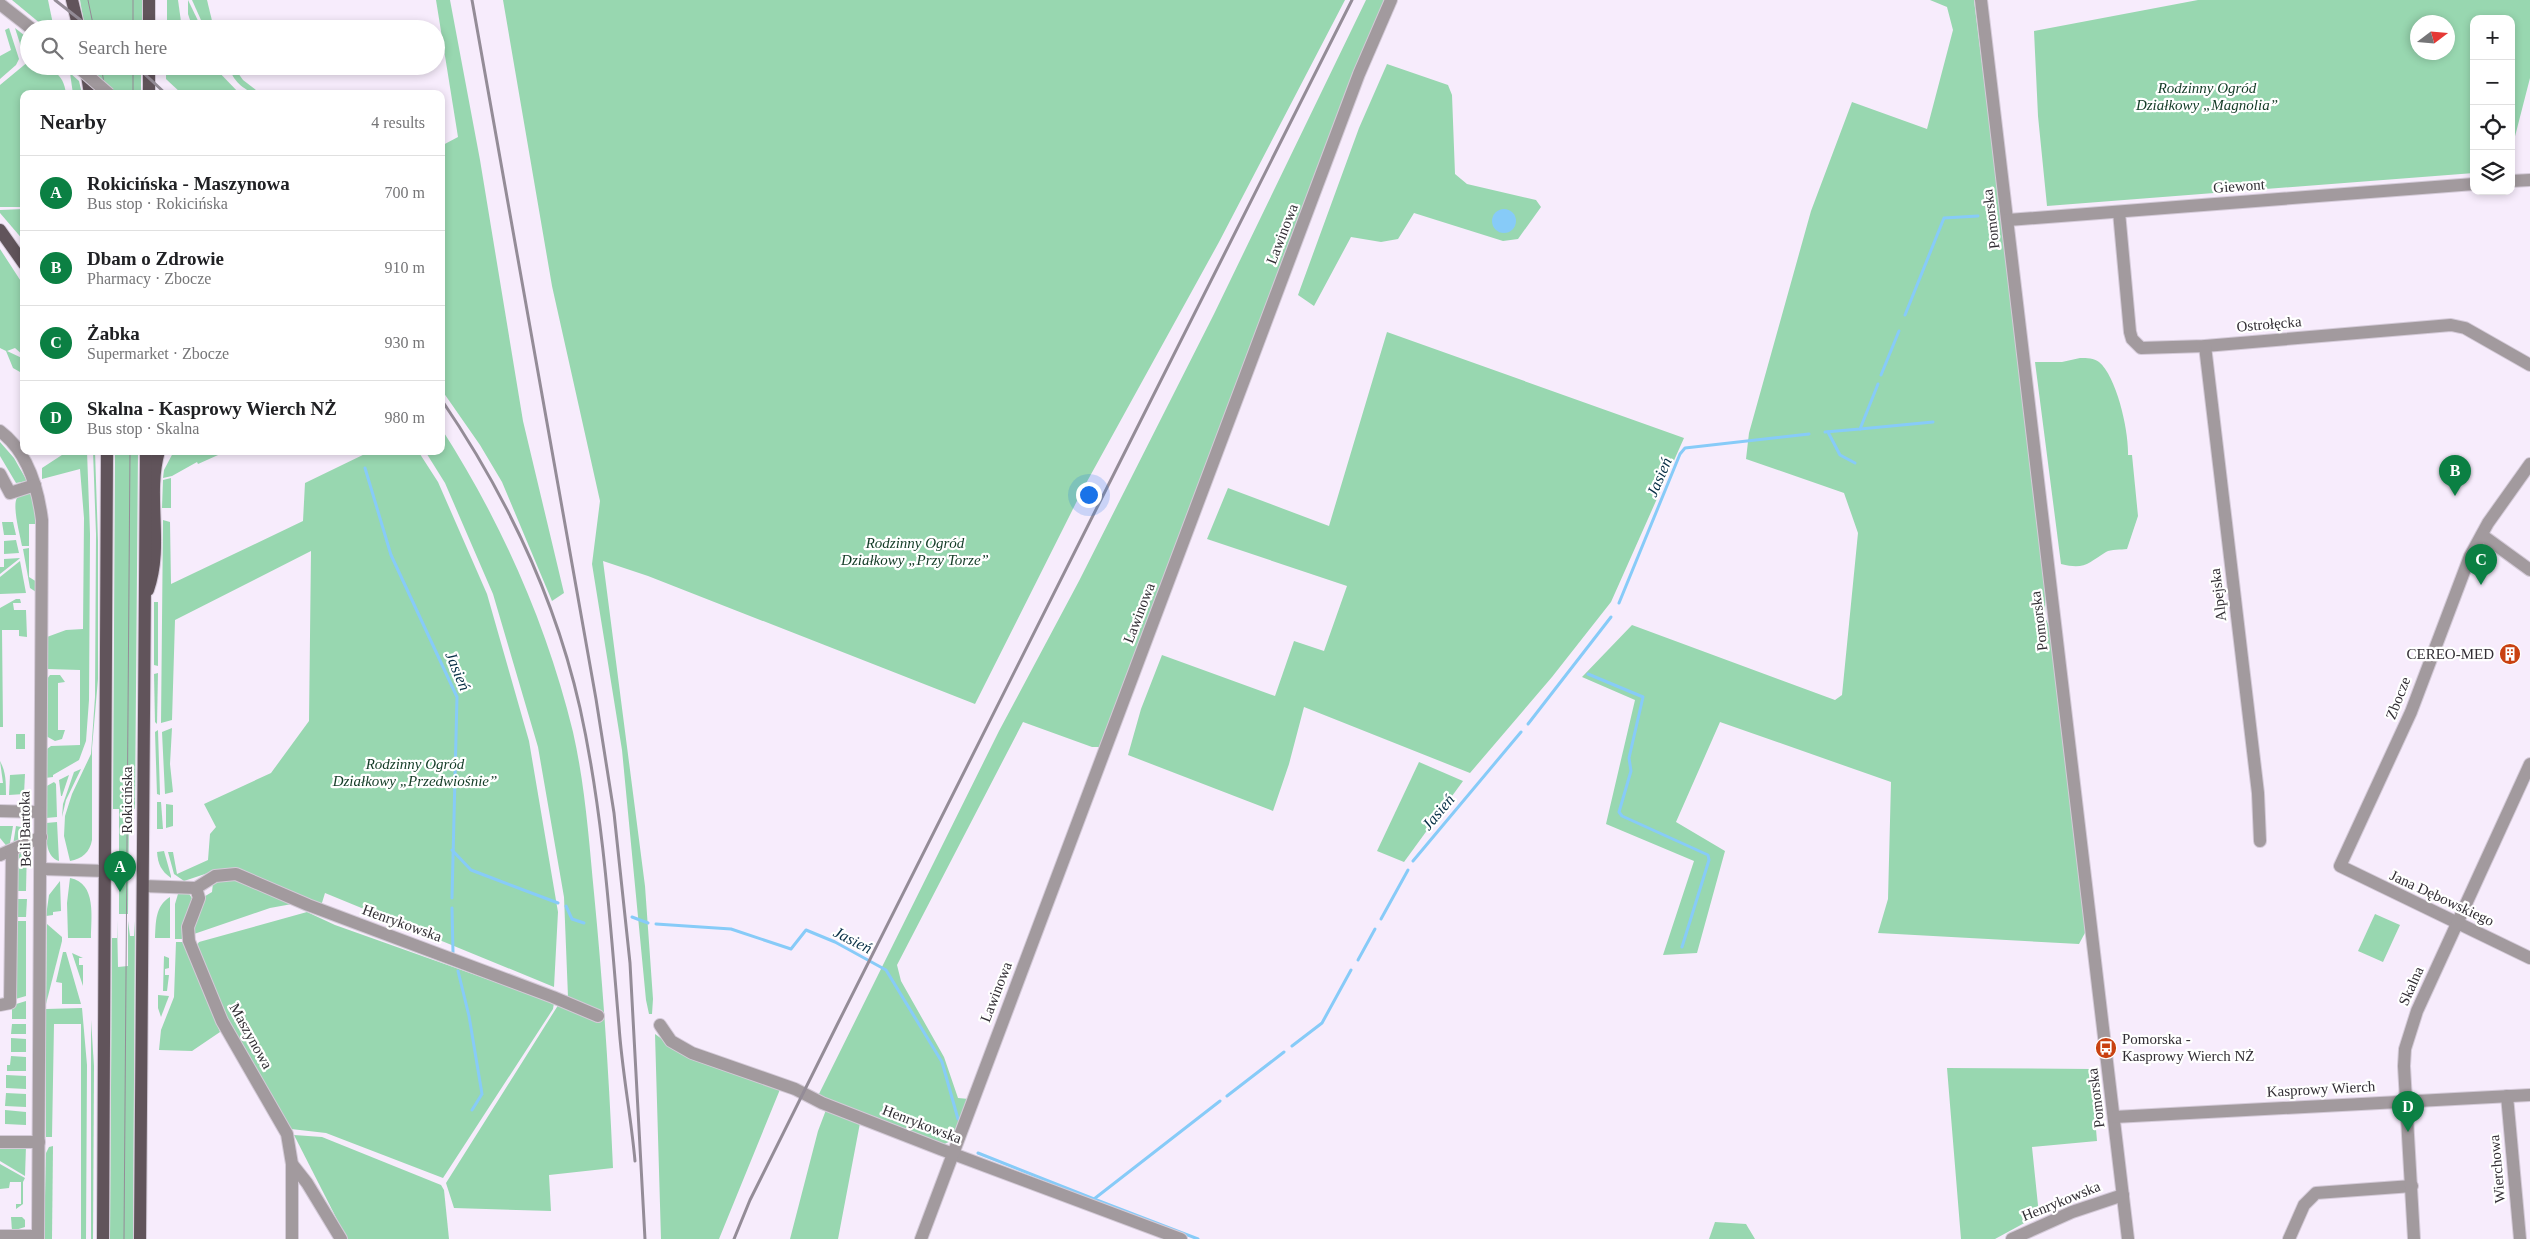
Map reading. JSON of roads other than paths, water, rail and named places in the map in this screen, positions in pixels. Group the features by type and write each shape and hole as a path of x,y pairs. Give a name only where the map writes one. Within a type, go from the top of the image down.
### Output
{"main road":[{"path":"72,0 77,20"},
{"path":"149,0 149,20"},
{"path":"88,75 89,90"},
{"path":"149,75 149,90"},
{"path":"4,234 20,248"},
{"path":"4,234 20,258"},
{"name":"Rokicińska","path":"102,1239 107,455"},
{"name":"Rokicińska","path":"140,1239 146,455"},
{"path":"144,599 155,562 156,468 158,455"}],"street":[{"name":"Lawinowa","path":"921,1239 1359,74 1391,0"},
{"name":"Pomorska","path":"1981,0 2128,1239"},
{"path":"0,4 20,20"},
{"path":"87,75 104,90"},
{"path":"2515,182 2530,180"},
{"name":"Giewont","path":"2008,220 2470,184"},
{"name":"Ostrołęcka","path":"2118,212 2132,339 2142,348 2205,346 2451,325 2465,328 2530,365"},
{"name":"Alpejska","path":"2205,346 2258,793 2260,841"},
{"name":"Beli Bartoka","path":"0,431 20,453"},
{"name":"Beli Bartoka","path":"21,455 35,485 42,520 39,812 42,870 38,1237"},
{"name":"Zbocze","path":"2340,866 2411,712 2457,586 2482,535 2530,464"},
{"path":"0,474 10,493 35,485"},
{"path":"2482,535 2530,570"},
{"name":"Skalna","path":"2414,1239 2404,1066 2410,1031 2530,764"},
{"path":"0,811 39,812"},
{"path":"0,1005 10,1003 6,853 41,837"},
{"name":"Jana Dębowskiego","path":"2340,866 2530,958"},
{"path":"42,870 105,871"},
{"name":"Henrykowska","path":"196,888 215,876 236,874 308,905 544,993 598,1016"},
{"path":"142,886 196,888"},
{"name":"Maszynowa","path":"196,888 199,898 188,927 189,941 222,1021 287,1134 292,1164 307,1183 342,1239"},
{"name":"Henrykowska","path":"660,1025 671,1041 692,1053 795,1089 822,1103 953,1154 1181,1239"},
{"name":"Kasprowy Wierch","path":"2114,1117 2530,1095"},
{"name":"Wierchowa","path":"2507,1096 2520,1239"},
{"path":"0,1142 39,1142"},
{"path":"292,1164 292,1239"},
{"path":"2289,1239 2304,1205 2316,1193 2412,1186"},
{"name":"Henrykowska","path":"2012,1239 2072,1212 2123,1195"},
{"path":"0,1236 38,1237"}],"water":[{"path":"1504,209 1513,212 1516,221 1513,230 1504,233 1495,230 1492,221 1495,212"}],"waterway":[{"name":"Jasień","path":"1905,315 1944,218 1978,216"},
{"name":"Jasień","path":"1881,375 1899,331"},
{"name":"Jasień","path":"1825,432 1860,429 1878,384"},
{"path":"1860,429 1933,422"},
{"path":"1828,432 1840,455 1855,463"},
{"name":"Jasień","path":"1619,603 1680,454 1685,448 1809,434"},
{"name":"Jasień","path":"365,468 391,555 457,697 452,898"},
{"name":"Jasień","path":"1528,724 1611,617"},
{"path":"1588,674 1643,697 1629,758 1631,771 1619,812 1622,816 1708,855 1709,860 1682,947"},
{"name":"Jasień","path":"1413,861 1521,732"},
{"path":"452,850 471,870 558,903"},
{"name":"Jasień","path":"1381,919 1408,870"},
{"path":"566,906 572,919 584,923"},
{"path":"452,908 453,952"},
{"path":"632,917 648,923"},
{"name":"Jasień","path":"656,924 731,929 791,949 806,930 835,942 886,970 942,1062 958,1119"},
{"name":"Jasień","path":"1358,960 1375,929"},
{"name":"Jasień","path":"1292,1046 1322,1023 1351,970"},
{"path":"458,971 469,1016 482,1094 472,1110"},
{"name":"Jasień","path":"1227,1096 1284,1052"},
{"name":"Jasień","path":"978,1153 1094,1199 1220,1101"},
{"path":"1094,1199 1198,1239"}],"tram line":[{"path":"88,0 92,20"},
{"path":"133,0 133,20"},
{"path":"103,75 105,90"},
{"path":"133,75 133,90"},
{"path":"124,1239 130,455"}],"railway":[{"path":"55,0 81,20"},
{"path":"472,0 596,699 614,813 630,963 645,1239"},
{"path":"734,1239 750,1200 837,1025 1352,0"},
{"path":"146,75 162,90"},
{"path":"445,405 486,471 525,547 557,626 580,708 595,787 600,826 609,906 620,1043 635,1161"}],"place":[{"name":"Dbam o Zdrowie","path":"2455,496"},
{"name":"Żabka","path":"2481,585"},
{"name":"CEREO-MED","path":"2510,654"},
{"name":"Rokicińska - Maszynowa","path":"120,892"},
{"name":"Pomorska - Kasprowy Wierch NŻ","path":"2106,1048"},
{"name":"Skalna - Kasprowy Wierch NŻ","path":"2408,1132"}],"park label":[{"name":"Rodzinny Ogród Działkowy „Magnolia”","path":"2207,96"},
{"name":"Rodzinny Ogród Działkowy „Przy Torze”","path":"915,552"},
{"name":"Rodzinny Ogród Działkowy „Przedwiośnie”","path":"415,772"}]}
